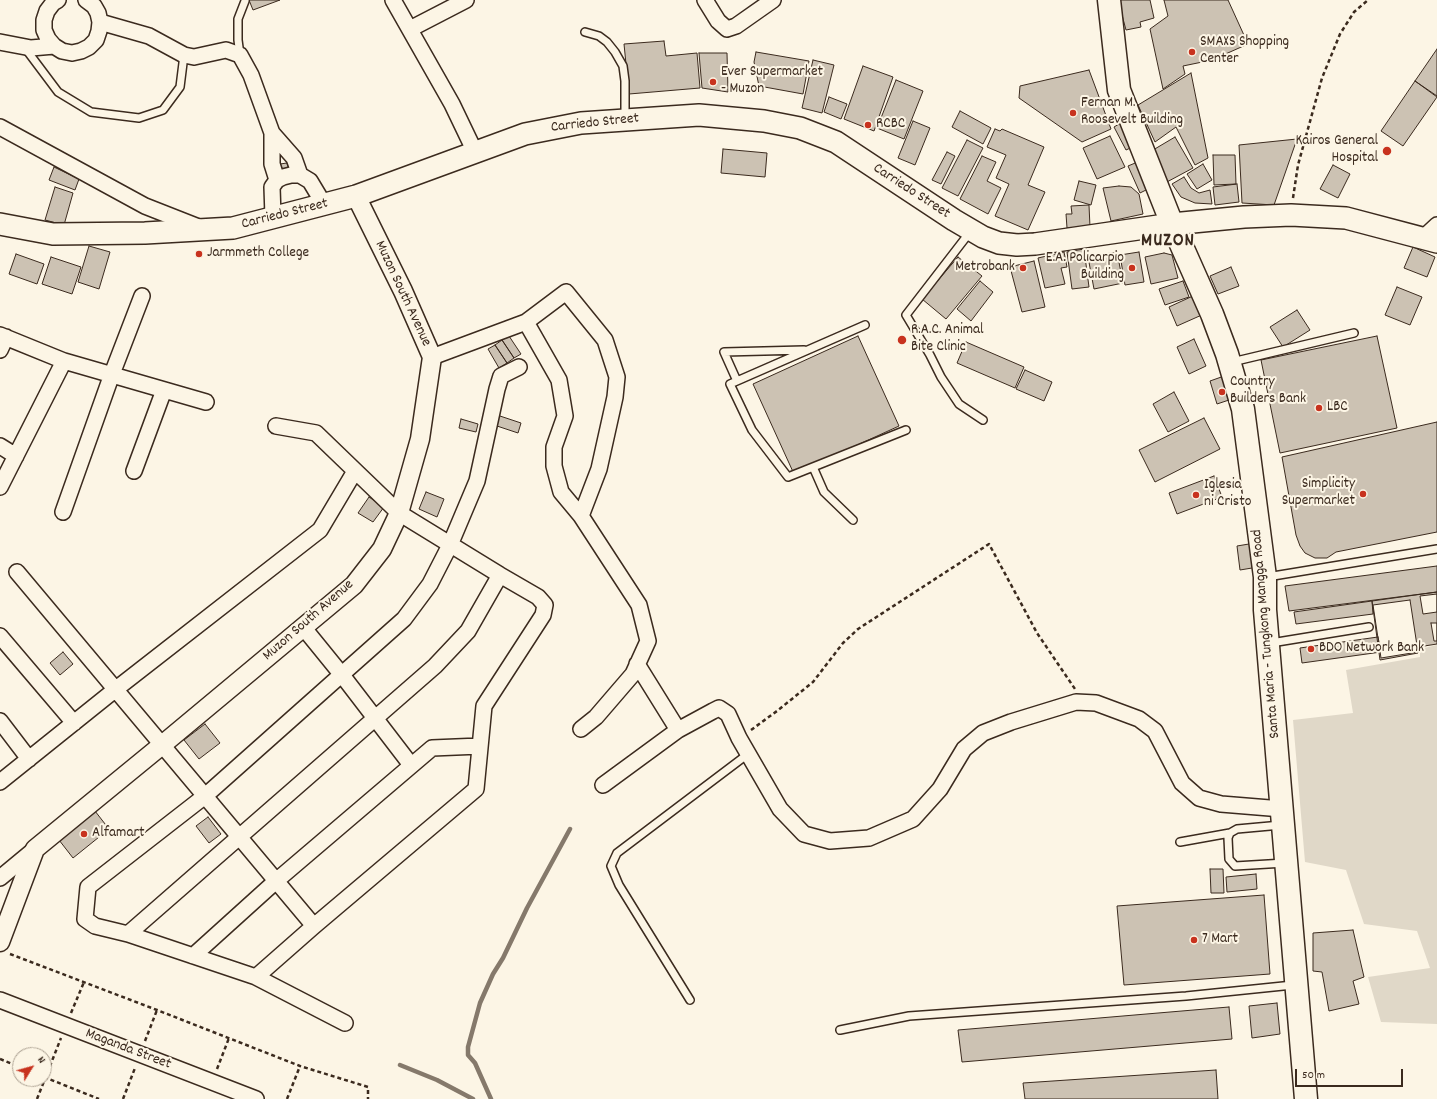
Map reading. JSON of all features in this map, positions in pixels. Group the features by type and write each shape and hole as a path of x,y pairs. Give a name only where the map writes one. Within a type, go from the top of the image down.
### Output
{"main road":[{"name":"Santa Maria - Tungkong Mangga Road","path":"1109,0 1119,90 1172,224 1212,314 1243,408 1264,577 1265,610 1306,1099"},
{"name":"Carriedo Street","path":"0,224 53,234 145,233 233,228 356,196 525,134 581,123 699,115 764,121 800,128 836,142 971,231 999,243 1017,245 1036,244 1172,224 1244,217 1291,215 1346,218 1432,235"}],"street":[{"path":"58,0 53,3 47,11 44,20 44,30 48,39 54,46 62,51 72,53 89,47 96,40 99,31 100,22 98,14 94,6 86,0"},
{"path":"393,0 452,104 475,152"},
{"path":"410,29 466,0"},
{"path":"705,0 718,21 727,29 736,26 773,0"},
{"path":"100,22 149,36 184,55 194,57 226,50 240,55 251,75 272,133 272,164 277,180"},
{"path":"0,42 32,48 54,46"},
{"path":"0,128 144,206 207,230"},
{"path":"272,133 294,158 300,175"},
{"path":"273,217 272,187 277,180 291,175 300,175 310,181 319,196 320,206"},
{"name":"Muzon South Avenue","path":"34,849 162,745 354,585 382,549 399,513 420,439 432,358 403,290 356,196"},
{"path":"432,358 526,322 566,292 605,340 618,377 609,425 598,469 581,516"},
{"path":"63,512 112,374 142,296"},
{"path":"526,322 559,380 565,416 554,447 554,466 561,492 581,516 638,605 648,641 633,674 596,718 581,729"},
{"path":"2,341 64,361 206,402"},
{"path":"0,487 64,361"},
{"path":"345,1023 256,977 128,934 95,926 86,919 88,887 205,796 404,619 430,584 450,545 477,481 501,376 519,367"},
{"path":"134,471 164,390"},
{"path":"256,977 476,789 484,706 543,615 545,605 538,597 399,513 316,433 276,426"},
{"path":"0,446 16,456"},
{"path":"0,782 116,689 320,530 355,471"},
{"path":"17,572 314,926"},
{"path":"128,934 435,666 468,631 500,575"},
{"path":"303,627 411,765"},
{"path":"0,636 74,723"},
{"path":"638,664 678,730"},
{"path":"603,785 678,730 719,708 728,714 739,738 780,809 804,834 830,841 869,838 913,819 940,789 964,749 983,733 1011,722 1076,702 1084,702 1096,703 1138,719 1155,731 1182,783 1199,798 1283,817"},
{"path":"0,722 29,759"},
{"path":"193,956 276,881 432,748 480,746"},
{"path":"0,878 34,849"},
{"path":"4,947 34,849"},
{"name":"Maganda Street","path":"0,1000 256,1099"}],"lane":[{"path":"240,55 238,19 245,1"},
{"path":"585,32 599,36 607,42 623,66 625,81 625,120"},
{"path":"25,47 58,92 91,112 138,118 163,110 180,87 184,55"},
{"path":"971,231 906,315 930,355 941,377 959,404 983,420"},
{"path":"864,325 730,384 752,430 788,477 906,430"},
{"path":"1229,363 1354,333"},
{"path":"737,381 724,352 808,350"},
{"path":"813,467 824,492 853,520"},
{"path":"1264,577 1437,549"},
{"path":"1268,644 1369,627"},
{"path":"690,1000 619,885 611,866 617,853 748,754"},
{"path":"1180,842 1230,833 1238,829 1283,817"},
{"path":"1230,833 1228,838 1229,859 1235,866 1287,863"},
{"path":"840,1030 909,1016 1186,996 1297,984"}],"path":[{"path":"1291,215 1298,165 1322,78 1340,34 1354,12 1368,0"},
{"path":"739,738 777,711 813,682 843,643 858,629 990,544 1037,633 1084,702"},
{"path":"4,947 84,982 300,1066 368,1087 368,1099"},
{"path":"52,1060 84,982"},
{"path":"123,1099 157,1010"},
{"path":"212,1083 229,1038"},
{"path":"0,1059 12,1064"},
{"path":"287,1099 300,1066"},
{"path":"52,1080 99,1099"},
{"path":"37,1099 41,1087"}],"shaded area":[{"path":"1437,645 1437,1024 1381,1022 1368,977 1430,968 1417,931 1364,924 1346,870 1305,862 1293,720 1353,713 1346,670 1420,657 1420,649"}],"building":[{"path":"249,0 280,0 253,10"},
{"path":"1118,0 1150,0 1154,18 1140,22 1141,27 1126,30"},
{"name":"SMAXS Shopping Center","path":"1164,0 1228,0 1248,44 1212,60 1183,66 1185,74 1163,89 1150,29 1168,16"},
{"path":"664,41 666,56 697,53 700,88 629,94 624,44"},
{"path":"1437,49 1437,96 1415,81"},
{"path":"756,52 809,61 803,94 759,86 754,62"},
{"path":"699,53 727,53 728,92 702,88"},
{"path":"813,60 834,65 822,113 802,108"},
{"path":"863,66 893,77 874,131 844,119"},
{"name":"Fernan M. Roosevelt Building","path":"1089,70 1111,129 1082,142 1019,98 1020,86"},
{"path":"1191,73 1208,158 1195,165 1176,127 1155,142 1138,105"},
{"path":"896,80 923,91 904,139 877,128"},
{"path":"1415,81 1437,97 1403,146 1381,131"},
{"path":"829,97 847,104 841,119 824,112"},
{"path":"960,111 991,128 983,144 952,127"},
{"path":"913,121 930,128 915,165 898,158"},
{"path":"1124,121 1137,145 1126,150 1114,127"},
{"path":"995,129 1000,131 1002,129 1044,147 1028,185 1045,192 1028,230 995,216 1009,184 996,178 1006,155 987,147"},
{"path":"1110,136 1125,167 1097,179 1083,148"},
{"path":"1175,137 1193,168 1165,183 1148,153"},
{"path":"1297,139 1274,205 1242,203 1239,145"},
{"path":"967,140 983,148 958,196 942,188"},
{"path":"723,149 767,153 765,177 721,173"},
{"path":"947,152 955,156 941,184 932,180"},
{"path":"1213,155 1235,155 1236,184 1214,185"},
{"path":"982,156 996,162 987,181 1001,188 988,214 960,199"},
{"path":"1140,161 1152,187 1140,193 1128,166"},
{"path":"287,163 289,171 283,173 280,164"},
{"path":"1203,164 1212,180 1197,189 1187,174"},
{"path":"1333,165 1350,174 1338,198 1320,189"},
{"path":"54,167 79,179 75,190 49,180"},
{"path":"1184,177 1191,188 1199,193 1210,190 1212,204 1195,203 1181,197 1172,184"},
{"path":"1079,181 1096,185 1091,205 1074,200"},
{"path":"1237,184 1239,202 1215,205 1213,187"},
{"path":"1119,186 1131,187 1139,194 1143,214 1111,221 1103,188"},
{"path":"55,187 73,193 64,225 45,220"},
{"path":"1089,205 1090,227 1067,228 1066,214 1072,214 1071,206"},
{"path":"89,246 110,252 99,289 78,282"},
{"path":"1413,247 1435,257 1427,277 1404,268"},
{"path":"1084,249 1089,287 1072,289 1067,252"},
{"path":"1064,252 1067,267 1061,268 1065,284 1045,288 1038,258"},
{"path":"1117,252 1123,283 1094,289 1088,257"},
{"name":"E.A. Policarpio Building","path":"1139,252 1144,282 1125,285 1120,255"},
{"path":"1164,253 1172,255 1178,278 1151,284 1145,257"},
{"path":"16,254 44,264 37,284 9,274"},
{"path":"51,257 81,267 72,294 42,284"},
{"path":"958,257 982,276 946,319 922,299"},
{"path":"1034,261 1045,307 1022,312 1010,267"},
{"path":"1231,267 1239,286 1218,294 1210,276"},
{"path":"980,281 993,292 971,321 957,309"},
{"path":"1183,281 1189,297 1165,305 1159,289"},
{"path":"1397,287 1422,297 1410,325 1385,315"},
{"path":"1195,295 1204,314 1177,326 1169,307"},
{"path":"1297,310 1310,330 1283,347 1270,327"},
{"path":"509,336 521,354 514,358 502,340"},
{"path":"858,336 899,426 794,474 753,384"},
{"path":"1377,336 1397,428 1280,453 1261,360"},
{"path":"1194,339 1206,366 1189,374 1177,347"},
{"path":"502,340 514,358 507,363 495,345"},
{"path":"966,342 1024,367 1015,388 957,363"},
{"path":"495,345 507,363 499,368 488,349"},
{"path":"1025,370 1052,382 1044,401 1016,389"},
{"path":"1227,375 1235,398 1217,404 1210,381"},
{"path":"1174,392 1189,421 1168,432 1153,404"},
{"path":"497,415 521,423 518,433 494,425"},
{"path":"1204,418 1220,449 1155,482 1139,450"},
{"path":"461,419 478,424 476,432 459,428"},
{"name":"Simplicity Supermarket","path":"1437,422 1437,532 1336,552 1327,558 1315,558 1305,553 1300,546 1296,535 1282,457"},
{"name":"Iglesia ni Cristo","path":"1214,476 1222,497 1177,514 1169,493"},
{"path":"426,492 444,499 437,517 419,509"},
{"path":"369,497 384,507 373,522 358,513"},
{"path":"1255,543 1258,567 1240,570 1237,546"},
{"path":"1437,566 1437,592 1289,611 1285,586"},
{"path":"1437,592 1437,644 1418,647 1418,653 1380,660 1372,601"},
{"path":"1437,594 1437,612 1423,614 1420,596"},
{"path":"1410,600 1418,652 1381,658 1373,605"},
{"path":"1372,601 1373,614 1296,624 1294,612"},
{"path":"1431,623 1437,623 1437,641 1434,641"},
{"path":"1378,637 1381,652 1302,663 1300,648"},
{"path":"63,652 73,664 60,675 50,663"},
{"path":"205,724 220,743 199,759 184,740"},
{"name":"Alfamart","path":"95,811 109,829 73,858 59,840"},
{"path":"208,817 221,834 209,843 196,826"},
{"path":"1210,869 1223,869 1224,893 1211,893"},
{"path":"1256,874 1257,889 1227,892 1226,877"},
{"name":"7 Mart","path":"1264,895 1270,974 1124,985 1117,906"},
{"path":"1353,930 1364,977 1353,981 1359,1004 1329,1011 1322,972 1313,971 1313,933"},
{"path":"1277,1003 1280,1034 1252,1038 1249,1006"},
{"path":"1229,1007 1232,1039 962,1062 958,1030"},
{"path":"1216,1070 1218,1099 1025,1099 1023,1083"}],"waterway":[{"path":"491,1099 475,1063 468,1055 468,1047 480,1003 493,974 503,958 527,908 570,829"},
{"path":"400,1065 437,1080 473,1099"}],"place":[{"name":"SMAXS Shopping Center","path":"1192,52"},
{"name":"Ever Supermarket - Muzon","path":"713,82"},
{"name":"Fernan M. Roosevelt Building","path":"1073,113"},
{"name":"RCBC","path":"868,125"},
{"name":"Kairos General Hospital","path":"1387,151"},
{"name":"Jarmmeth College","path":"199,254"},
{"name":"Metrobank","path":"1023,268"},
{"name":"E.A. Policarpio Building","path":"1132,268"},
{"name":"R.A.C. Animal Bite Clinic","path":"902,340"},
{"name":"Country Builders Bank","path":"1222,392"},
{"name":"LBC","path":"1319,408"},
{"name":"Simplicity Supermarket","path":"1363,494"},
{"name":"Iglesia ni Cristo","path":"1196,495"},
{"name":"BDO Network Bank","path":"1311,649"},
{"name":"Alfamart","path":"84,834"},
{"name":"7 Mart","path":"1194,940"}],"district":[{"name":"MUZON","path":"1168,242"}]}
